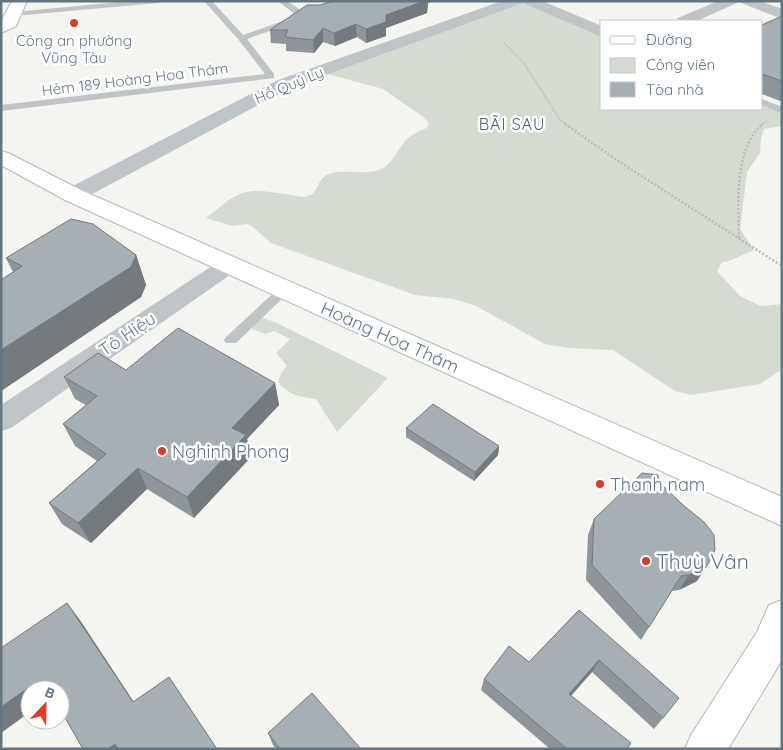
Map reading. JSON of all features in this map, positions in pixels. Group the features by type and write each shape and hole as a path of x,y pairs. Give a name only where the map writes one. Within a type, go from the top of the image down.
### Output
{"main road":[{"path":"1,27 10,23 11,7"},
{"name":"Hoàng Hoa Thám","path":"1,157 73,195 782,512"},
{"path":"705,749 770,645 782,617"}],"street":[{"path":"686,20 732,1"},
{"path":"745,1 782,14"},
{"path":"517,2 600,31"},
{"name":"Hồ Quý Ly","path":"73,195 278,80 517,2"},
{"name":"Tô Hiệu","path":"1,420 229,265"}],"lane":[{"path":"11,7 158,1"},
{"path":"208,1 278,80"},
{"path":"241,37 247,37 301,17 301,14 282,1"},
{"name":"Hẻm 189 Hoàng Hoa Thám","path":"1,108 278,80"},
{"path":"763,102 782,111"},
{"path":"231,340 284,290"}],"path":[{"path":"504,43 524,62 560,120 615,159 782,266"},
{"path":"739,239 738,189 747,146 754,132 770,118"}],"green space":[{"path":"524,2 600,34 600,110 763,110 763,105 782,114 782,126 764,129 760,153 747,172 740,229 754,250 729,261 722,262 717,271 740,296 761,306 782,304 782,369 760,384 691,395 675,391 613,350 568,348 545,344 476,306 454,299 415,295 271,243 247,224 232,226 206,218 242,193 259,191 306,197 314,192 321,180 327,175 341,172 376,171 390,162 407,139 427,128 429,123 422,116 383,89 324,73"},
{"path":"261,317 277,323 388,378 337,432 316,399 295,395 278,382 287,366 276,353 290,339 274,331 265,334 252,329 253,321"}],"building":[{"path":"333,1 424,1 386,15 386,22 366,29 356,24 334,33 323,28 313,40 285,37 288,30 270,30 307,5 320,5"},
{"path":"782,16 782,81 763,74 763,25"},
{"path":"71,219 93,224 136,255 131,267 1,350 1,280 22,266 6,258"},
{"name":"Nghinh Phong","path":"178,328 275,383 232,428 246,435 187,497 138,468 78,523 49,503 106,454 63,424 97,396 64,377 98,353 126,370"},
{"path":"433,404 499,446 475,472 406,428"},
{"name":"Thuỳ Vân","path":"642,473 658,475 659,482 704,522 714,535 715,550 707,566 689,575 681,576 649,627 592,565 594,519"},
{"path":"67,603 133,702 169,677 217,749 118,749 115,744 108,749 83,749 70,726 70,680 20,680 20,694 1,707 1,648"},
{"path":"579,610 679,698 663,718 599,660 569,694 631,743 627,749 567,749 484,679 509,646 529,662"},
{"path":"312,693 361,749 280,749 268,733"}],"place":[{"name":"Công an phường Vũng Tàu","path":"74,23"},
{"name":"Nghinh Phong","path":"162,451"},
{"name":"Thanh nam","path":"600,484"},
{"name":"Thuỳ Vân","path":"646,561"}],"district":[{"name":"BÃI SAU","path":"512,124"}]}
